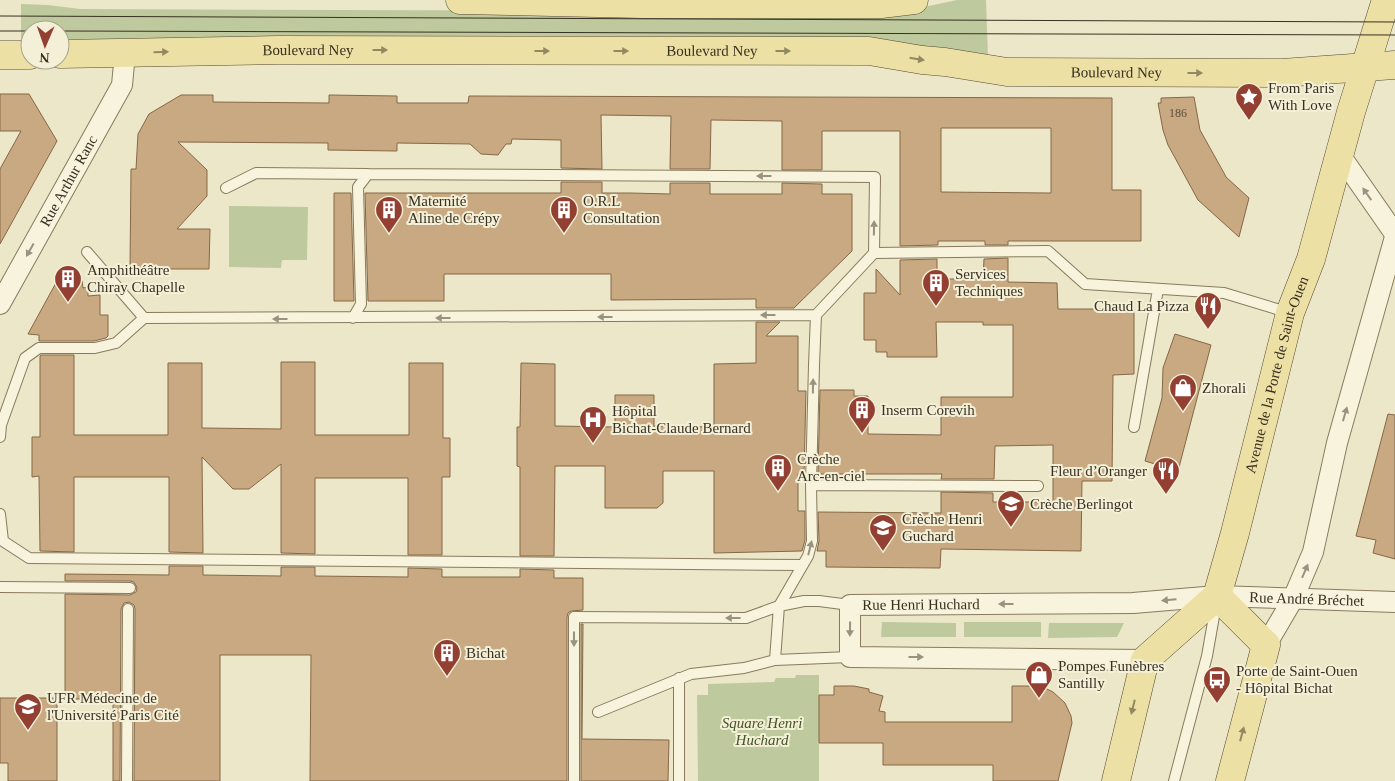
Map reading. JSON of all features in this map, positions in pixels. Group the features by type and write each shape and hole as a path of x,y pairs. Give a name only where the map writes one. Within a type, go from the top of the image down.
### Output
{"main road":[{"path":"460,0 642,4 881,4 914,0"},
{"name":"Avenue de la Porte de Saint-Ouen","path":"1217,596 1235,533 1290,314 1311,259 1364,68 1386,0"},
{"name":"Boulevard Ney","path":"70,54 278,50 869,51 1006,72 1282,73 1395,65"},
{"path":"0,55 20,55"},
{"path":"1116,781 1145,660 1217,596 1266,645 1230,781"}],"street":[{"name":"Rue Arthur Ranc","path":"3,291 122,86 125,53"},
{"path":"1266,645 1293,599 1313,552 1337,443 1395,236 1340,155"},
{"name":"Rue André Bréchet","path":"1217,596 1395,602"},
{"name":"Rue Henri Huchard","path":"850,657 850,605 1133,603 1217,596"},
{"path":"850,657 1145,660"}],"lane":[{"path":"226,188 256,173 875,177 874,253 816,315 811,485 812,541 808,556 779,606 775,660"},
{"path":"353,318 360,304 358,187 368,174"},
{"path":"874,253 1048,251 1085,284 1224,294 1290,314"},
{"path":"87,252 144,318"},
{"path":"1134,428 1158,289"},
{"path":"0,437 1,424 25,358 39,348 95,348 116,343 144,318 816,315"},
{"path":"811,485 1038,486"},
{"path":"0,514 3,541 29,558 802,565"},
{"path":"0,587 130,588"},
{"path":"1174,781 1210,640 1217,596"},
{"path":"574,781 574,617 746,618 779,606 804,601 850,605"},
{"path":"127,781 128,609"},
{"path":"598,712 691,674 744,668 775,660 850,657"},
{"path":"679,678 679,781"}],"green space":[{"path":"957,0 986,0 988,57 871,40 70,39 70,20 21,20 21,4 80,9 877,12 924,7"},
{"path":"229,206 308,207 307,260 282,260 281,268 229,267"},
{"path":"882,622 956,623 956,637 881,637"},
{"path":"964,622 1041,622 1041,637 964,637"},
{"path":"1049,623 1124,623 1117,637 1048,638"},
{"name":"Square Henri Huchard","path":"796,675 819,675 819,781 698,781 697,695 708,695 708,684 774,682 776,678 795,678"}],"building":[{"path":"0,94 29,94 57,141 0,244 0,169 21,131 0,131"},
{"path":"181,95 213,95 213,102 329,103 329,95 397,96 397,103 468,103 469,96 1112,98 1112,190 1141,190 1141,241 1008,241 1008,245 985,245 985,241 938,241 938,245 900,246 900,131 822,131 822,170 782,170 782,121 711,120 710,169 670,169 671,116 601,115 602,169 561,168 561,140 512,139 511,144 506,144 498,155 481,154 470,144 397,143 397,151 328,150 328,143 178,142 207,170 207,196 177,229 210,229 209,269 130,269 131,169 136,169 138,134 149,114","holes":["941,128 1051,128 1051,193 941,192"]},
{"path":"1194,97 1200,130 1226,177 1249,198 1239,237 1198,200 1168,145 1163,130 1158,103 1161,103 1161,98"},
{"path":"561,182 602,182 602,193 670,194 670,183 710,183 710,194 782,194 782,183 822,184 822,194 852,194 852,251 794,308 756,308 756,299 611,300 611,274 444,274 444,301 368,301 365,193 561,193"},
{"path":"334,193 351,193 354,301 334,301"},
{"path":"1008,258 1008,282 1057,283 1058,309 1134,309 1134,374 1113,375 1112,481 1082,481 1081,551 941,549 940,568 826,567 826,551 817,551 819,541 818,512 941,513 941,492 993,493 993,502 1053,502 1053,445 995,446 994,479 941,479 942,474 818,474 820,390 854,390 854,396 868,396 868,434 941,435 941,397 1013,397 1013,325 983,325 983,322 936,322 937,357 887,357 887,352 876,352 876,340 864,340 864,293 876,293 876,269 900,295 900,260 937,259 937,279 983,279 984,259"},
{"name":"Amphithéâtre Chiray Chapelle","path":"57,281 82,281 83,288 88,287 88,296 100,295 100,315 108,315 108,336 106,338 94,341 39,341 39,335 28,334"},
{"path":"756,322 780,322 766,336 798,336 798,391 806,391 804,474 798,474 798,511 805,511 805,540 802,551 714,553 714,471 663,471 663,503 657,508 605,508 605,466 555,466 554,556 520,556 520,467 517,466 517,427 520,427 521,363 555,364 555,426 615,427 615,395 654,395 654,426 714,427 714,364 756,363"},
{"path":"1175,334 1211,345 1178,471 1145,461 1162,398 1163,368"},
{"path":"41,355 74,355 74,435 168,435 168,363 202,363 202,428 281,429 281,362 315,362 315,435 409,435 409,363 443,363 443,438 450,438 450,477 442,477 442,555 408,555 408,478 315,478 315,554 281,553 281,464 249,489 233,489 202,457 203,553 169,552 169,477 74,477 74,552 40,551 39,476 32,477 32,437 40,437"},
{"path":"1388,414 1395,415 1395,559 1373,553 1376,540 1356,536"},
{"name":"Bichat","path":"169,566 203,566 203,575 281,576 281,567 315,567 315,576 408,577 408,568 442,569 442,577 520,577 520,569 554,570 554,578 583,578 583,610 571,611 567,617 567,781 310,781 311,655 220,655 220,781 134,781 135,609 134,605 129,602 124,603 121,609 120,781 113,781 113,699 65,699 65,594 130,595 136,592 137,588 134,582 130,581 65,581 65,574 169,575"},
{"path":"581,624 583,624 582,739 669,740 668,781 581,781"},
{"path":"834,686 854,686 869,689 869,692 883,696 879,711 885,712 885,722 1012,722 1012,686 1045,688 1053,692 1065,703 1072,723 1058,781 993,781 993,765 883,765 883,743 819,743 819,695 834,695"},
{"name":"UFR Médecine de l'Université Paris Cité","path":"0,698 57,698 57,781 8,781 8,763 0,763"}],"tram line":[{"path":"0,16 1395,22"},
{"path":"0,31 20,31"},
{"path":"70,31 1395,35"}],"place":[{"name":"From Paris With Love","path":"1249,121"},
{"name":"Maternité Aline de Crépy","path":"389,234"},
{"name":"O.R.L Consultation","path":"564,234"},
{"name":"Amphithéâtre Chiray Chapelle","path":"68,303"},
{"name":"Services Techniques","path":"936,307"},
{"name":"Chaud La Pizza","path":"1208,330"},
{"name":"Zhorali","path":"1183,412"},
{"name":"Inserm Corevih","path":"862,434"},
{"name":"Hôpital Bichat-Claude Bernard","path":"593,444"},
{"name":"Crèche Arc-en-ciel","path":"778,492"},
{"name":"Fleur d’Oranger","path":"1166,495"},
{"name":"Crèche Berlingot","path":"1011,528"},
{"name":"Crèche Henri Guchard","path":"883,552"},
{"name":"Bichat","path":"447,677"},
{"name":"Pompes Funèbres Santilly","path":"1039,699"},
{"name":"Porte de Saint-Ouen - Hôpital Bichat","path":"1217,704"},
{"name":"UFR Médecine de l'Université Paris Cité","path":"28,731"}]}
